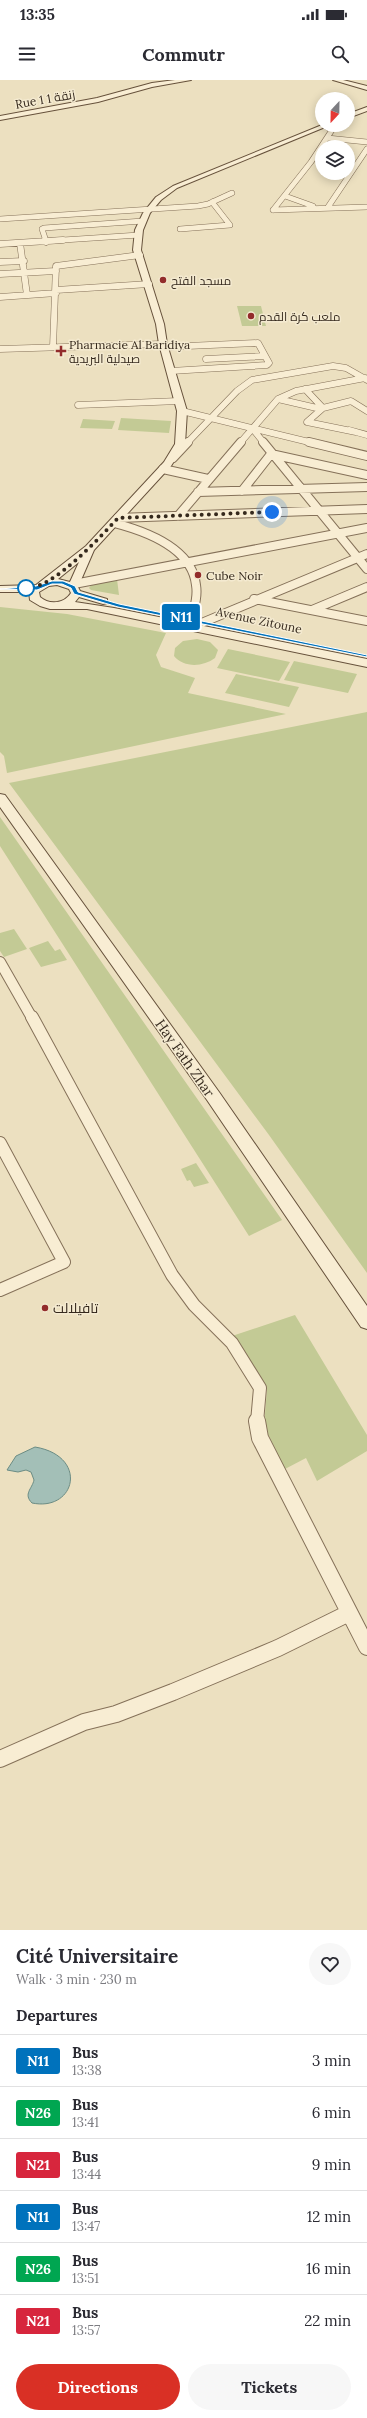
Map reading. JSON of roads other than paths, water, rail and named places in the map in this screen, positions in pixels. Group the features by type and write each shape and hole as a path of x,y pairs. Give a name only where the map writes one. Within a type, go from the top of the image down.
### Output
{"street":[{"name":"Rue 1 زنقة 1","path":"0,118 98,100 152,85 188,80"},
{"path":"336,80 367,88"},
{"path":"355,113 367,109"},
{"path":"173,458 180,444 182,411 163,346 160,324 137,244 147,210 165,193 186,182 315,129"},
{"path":"330,132 314,162 273,210 367,207"},
{"path":"327,138 367,142"},
{"path":"328,208 358,167 367,149"},
{"path":"0,219 198,206 212,202 232,193"},
{"path":"285,196 318,208"},
{"path":"180,229 230,224 212,202"},
{"path":"46,242 42,229 44,228 143,222"},
{"path":"0,244 139,235"},
{"path":"20,243 24,261 27,295"},
{"path":"54,347 56,271 58,264 140,255"},
{"path":"0,262 24,261"},
{"path":"0,274 56,271"},
{"path":"0,297 149,284"},
{"path":"0,349 258,343 269,363 267,365 171,371"},
{"path":"206,359 266,356"},
{"path":"36,600 33,594 41,586 90,548 173,458 244,385 261,377 333,366 346,368 366,379"},
{"path":"178,516 208,479 278,399 289,393 306,388 366,379"},
{"path":"306,388 322,408"},
{"path":"278,399 322,408 352,401 367,411"},
{"path":"78,405 179,400"},
{"path":"336,405 367,417"},
{"path":"322,408 313,415 367,435"},
{"path":"182,411 252,428 346,460 367,475"},
{"path":"252,428 271,454 367,569"},
{"path":"271,454 346,460 367,456"},
{"path":"242,491 271,454"},
{"path":"163,469 208,479"},
{"path":"198,492 367,487"},
{"path":"116,520 178,516 367,509"},
{"path":"116,520 149,535 185,563 195,579 197,591 191,619"},
{"path":"74,588 185,563 367,528"},
{"path":"57,605 72,600 74,588 90,548"},
{"path":"204,622 254,599 367,554"},
{"name":"Avenue Zitoune","path":"41,586 63,583 118,606 191,619 367,655"},
{"path":"0,589 41,586"},
{"path":"312,610 367,587"},
{"path":"0,596 36,600"},
{"path":"254,599 367,621"},
{"name":"Avenue Zitoune","path":"36,600 45,605 87,606 114,611 367,663"},
{"name":"Hay Fath Zhar","path":"0,798 213,1096 367,1321"},
{"path":"0,962 43,1037 172,1275 194,1305 232,1343 260,1388 257,1425 260,1438 367,1647"},
{"path":"0,1143 5,1162 64,1262 0,1290"},
{"path":"0,1759 84,1722 116,1714 174,1692 278,1648 349,1613"}],"water":[{"path":"35,1447 52,1452 64,1461 69,1471 70,1482 67,1492 59,1499 47,1504 32,1503 29,1500 28,1494 34,1480 31,1472 26,1470 18,1472 7,1470 16,1456"}],"place":[{"name":"مسجد الفتح","path":"163,280"},
{"name":"ملعب كرة القدم","path":"251,316"},
{"name":"Pharmacie Al Baridiya صيدلية البريدية","path":"61,351"},
{"name":"Cube Noir","path":"198,575"},
{"name":"تافيلالت","path":"45,1308"}]}
